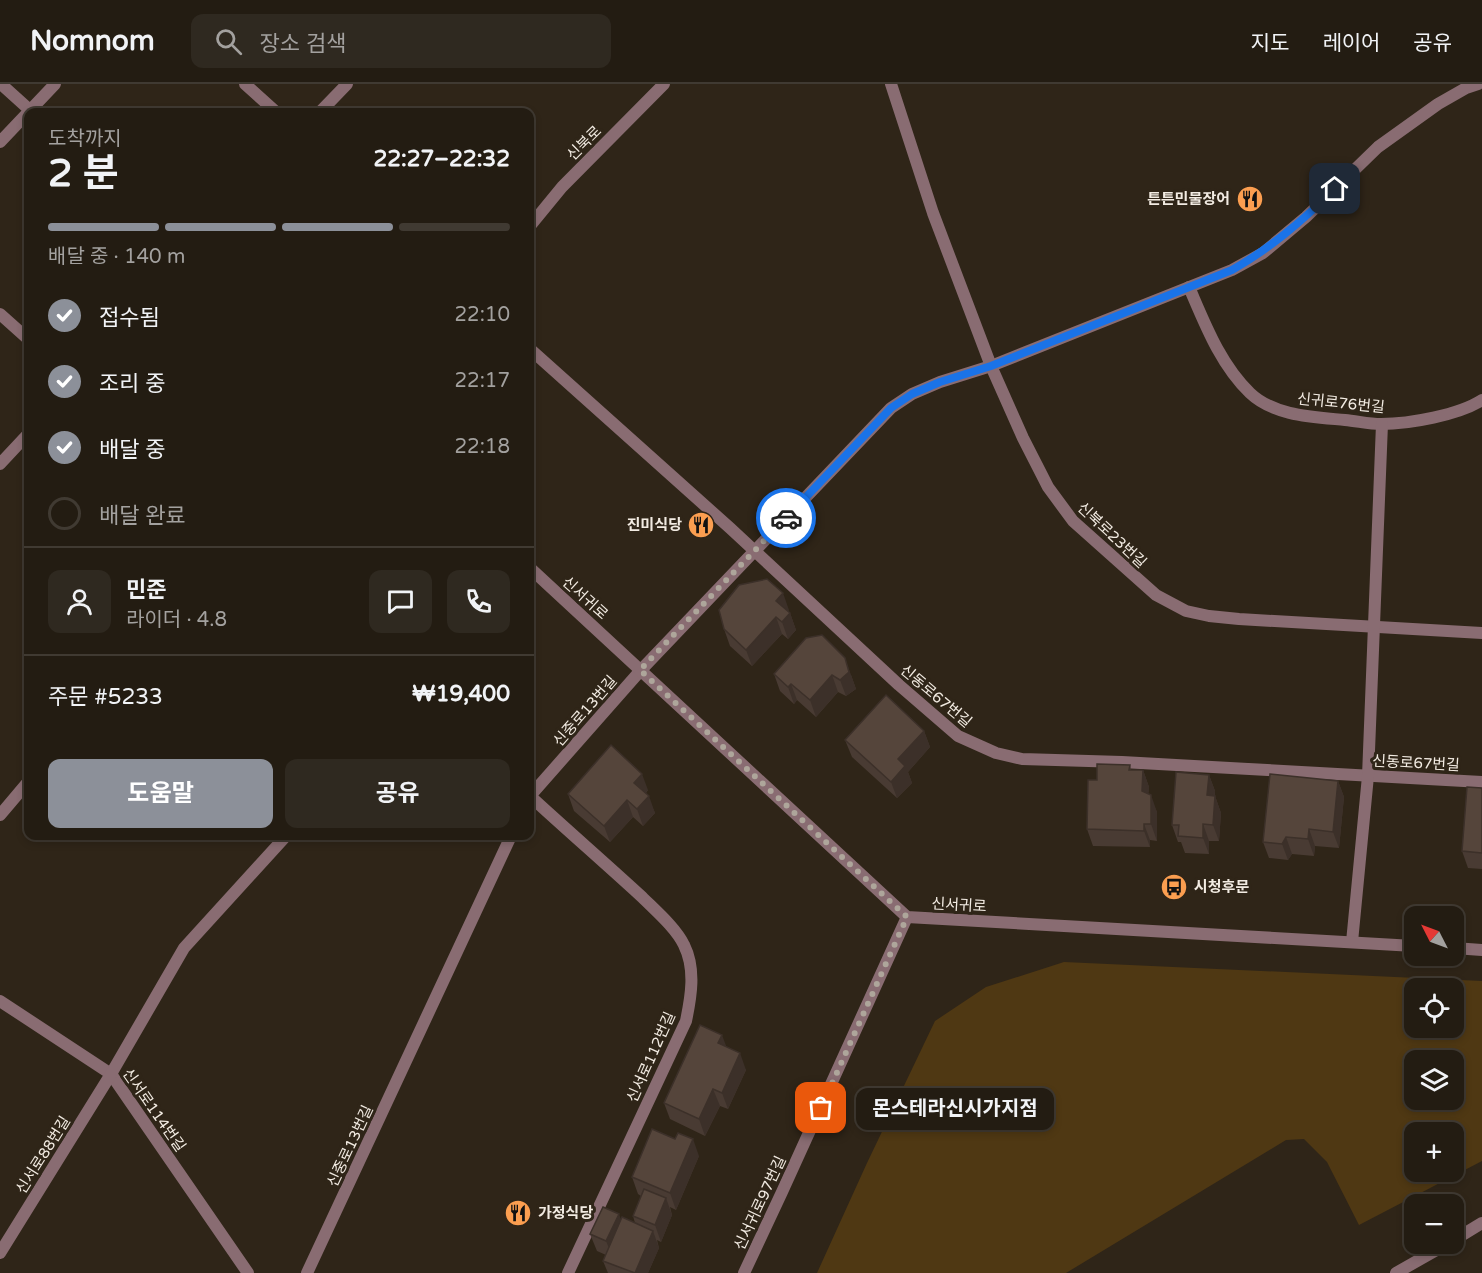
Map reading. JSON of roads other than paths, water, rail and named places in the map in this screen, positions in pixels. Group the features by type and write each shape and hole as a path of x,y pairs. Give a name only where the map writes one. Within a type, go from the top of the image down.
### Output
{"street":[{"path":"1,84 28,108"},
{"path":"34,108 55,84"},
{"path":"245,84 272,108"},
{"path":"324,108 347,84"},
{"name":"신북로","path":"534,221 562,187 664,84"},
{"name":"신북로23번길","path":"891,84 933,213 991,366 1032,458 1058,503 1073,521 1156,595 1186,612 1209,616 1482,633"},
{"name":"신중로13번길","path":"534,791 640,670 891,408 912,394 940,382 991,366 1232,270 1263,253 1306,217 1378,147 1438,105 1466,88 1478,84"},
{"path":"0,142 24,118"},
{"name":"신귀로76번길","path":"1189,286 1226,364 1251,395 1266,404 1287,412 1382,424 1453,414 1482,400"},
{"path":"0,314 24,335"},
{"name":"신동로67번길","path":"534,353 958,736 996,753 1022,759 1122,762 1482,782"},
{"path":"1352,942 1368,776 1382,424"},
{"path":"0,464 24,438"},
{"name":"신서귀로","path":"534,572 907,917 1404,945"},
{"path":"0,815 24,787"},
{"name":"신서로112번길","path":"534,800 665,920 684,945 690,968 691,993 686,1022 568,1273"},
{"name":"신서로88번길","path":"0,1253 111,1074 184,948 282,840"},
{"name":"신중로13번길","path":"307,1273 509,840"},
{"name":"신서귀로97번길","path":"744,1273 907,917"},
{"path":"1464,949 1482,950"},
{"name":"신서로114번길","path":"0,1001 111,1074 248,1273"},
{"path":"1464,1234 1482,1224"},
{"path":"1396,1273 1429,1254"}],"place":[{"name":"튼튼민물장어","path":"1250,199"},
{"name":"진미식당","path":"701,525"},
{"name":"시청후문","path":"1174,887"},
{"name":"몬스테라신시가지점","path":"821,1108"},
{"name":"가정식당","path":"518,1213"}]}
